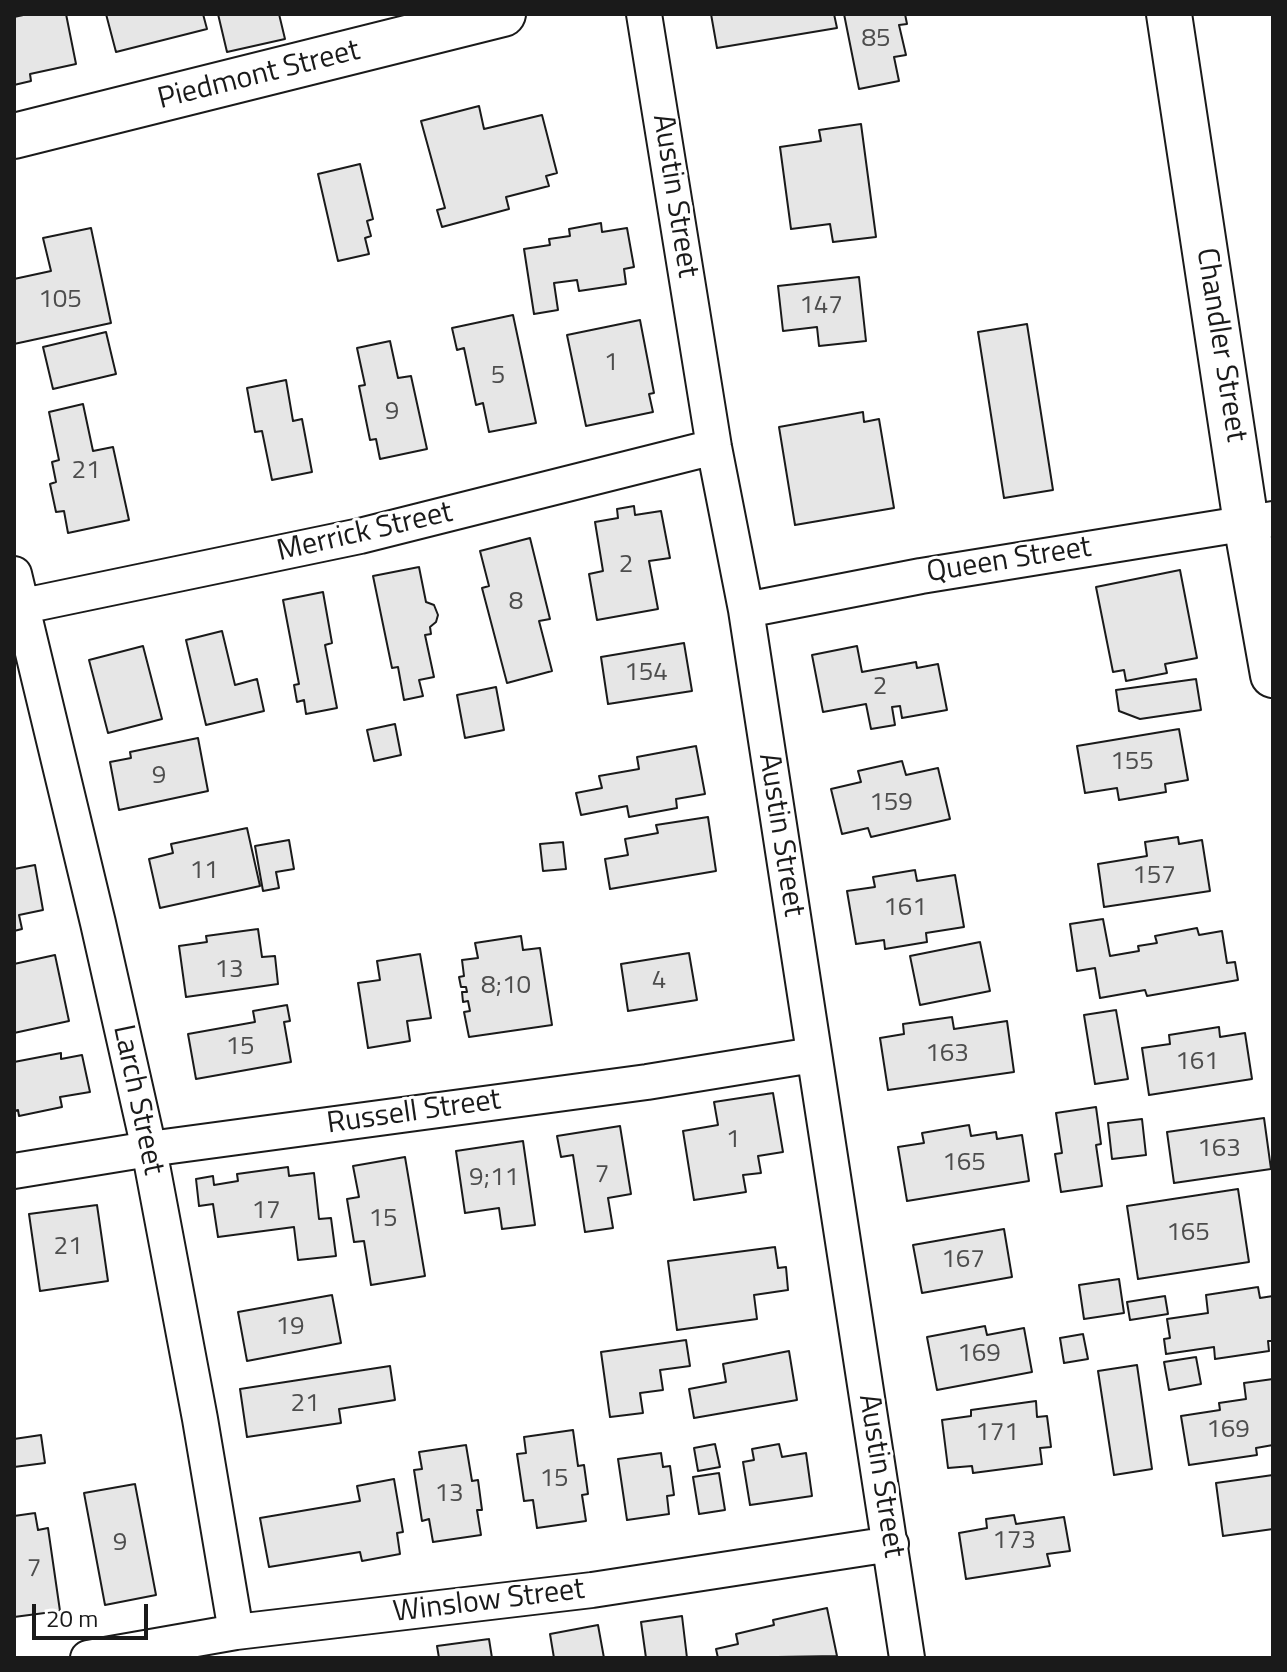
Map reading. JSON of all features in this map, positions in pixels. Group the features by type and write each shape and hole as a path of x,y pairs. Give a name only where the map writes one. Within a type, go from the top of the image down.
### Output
{"main road":[{"name":"Piedmont Street","path":"14,136 503,14"},
{"name":"Chandler Street","path":"1169,14 1260,521 1273,675"}],"street":[{"name":"Austin Street","path":"644,14 714,447 746,610 907,1658"},
{"name":"Merrick Street","path":"17,596 360,536 714,447"},
{"name":"Queen Street","path":"746,610 921,576 1260,521"},
{"name":"Larch Street","path":"17,596 98,923 149,1149 236,1632"},
{"name":"Russell Street","path":"14,1171 149,1149 647,1082 813,1055"},
{"name":"Winslow Street","path":"88,1658 236,1632 592,1590 891,1544"}],"building":[{"path":"66,14 76,64 30,74 31,81 14,85 14,17"},
{"path":"106,14 203,14 207,29 116,52"},
{"path":"218,14 279,14 285,39 227,52"},
{"path":"711,14 834,14 837,28 717,48"},
{"path":"844,14 905,14 907,24 899,25 906,55 894,57 899,81 859,89"},
{"path":"479,106 484,129 542,115 557,173 546,176 549,186 506,197 509,209 442,227 437,210 445,208 421,121"},
{"path":"861,124 876,237 833,242 830,224 791,229 780,147 821,141 819,130"},
{"path":"360,164 373,219 367,221 371,236 365,238 369,254 338,261 318,174"},
{"path":"601,223 602,232 627,228 634,267 624,269 626,284 579,291 577,280 554,283 558,310 534,314 524,249 550,245 549,239 570,236 569,229"},
{"path":"91,228 111,323 14,344 14,279 51,271 43,238"},
{"path":"859,277 866,341 819,346 817,327 783,331 778,286"},
{"path":"513,315 536,423 489,432 483,403 476,405 464,348 457,350 452,328"},
{"path":"640,320 654,393 649,394 653,412 586,426 567,335"},
{"path":"1027,324 1053,490 1004,498 978,332"},
{"path":"106,332 116,374 53,389 43,347"},
{"path":"390,341 398,378 411,376 427,449 380,459 376,439 370,440 359,386 365,385 357,348"},
{"path":"286,380 293,421 302,419 312,472 272,480 262,431 255,432 247,388"},
{"path":"83,404 93,451 113,447 129,520 68,533 64,511 56,512 50,484 56,482 52,462 59,460 49,412"},
{"path":"863,412 864,422 879,419 894,508 795,525 779,427"},
{"path":"634,506 635,515 661,511 670,558 649,561 658,609 597,620 589,574 603,571 595,522 618,518 617,509"},
{"path":"530,538 550,619 539,621 552,671 507,683 482,588 489,586 480,551"},
{"path":"419,567 426,602 434,605 438,615 430,627 431,634 425,635 434,677 419,680 423,696 404,700 398,667 392,668 373,576"},
{"path":"1180,570 1197,658 1165,664 1167,673 1126,681 1124,670 1113,672 1096,587"},
{"path":"323,592 332,643 325,645 337,708 306,714 304,700 297,702 294,685 299,684 283,600"},
{"path":"222,631 235,685 257,679 264,711 206,725 186,640"},
{"path":"684,643 692,691 608,704 601,657"},
{"path":"143,646 162,719 108,733 89,660"},
{"path":"857,646 862,672 916,662 917,668 938,664 947,710 902,718 900,706 892,707 895,725 871,729 866,704 823,712 812,655"},
{"path":"1196,679 1201,710 1140,719 1119,711 1116,690"},
{"path":"496,687 504,730 465,738 457,695"},
{"path":"395,724 401,755 374,761 367,730"},
{"path":"1179,729 1188,780 1165,784 1166,792 1119,800 1117,788 1085,793 1077,746"},
{"path":"198,738 208,791 119,810 110,762 131,758 130,752"},
{"path":"696,746 705,794 676,799 677,808 629,817 627,806 581,815 576,793 602,788 599,776 639,769 637,757"},
{"path":"902,761 906,775 938,768 950,819 871,837 868,828 842,834 831,789 861,782 858,771"},
{"path":"708,817 716,871 610,889 605,859 628,855 625,839 658,833 656,825"},
{"path":"247,828 260,886 160,908 149,859 173,853 171,844"},
{"path":"1178,837 1179,844 1202,840 1210,891 1104,907 1098,864 1147,856 1145,842"},
{"path":"289,840 294,869 276,872 279,888 263,891 255,846"},
{"path":"563,842 566,869 543,871 540,844"},
{"path":"35,865 43,910 19,915 22,929 14,931 14,869"},
{"path":"915,870 917,881 955,875 964,927 926,933 927,942 885,949 884,940 856,944 847,891 875,887 873,877"},
{"path":"1103,919 1110,956 1139,951 1138,946 1157,943 1155,936 1197,928 1199,935 1222,931 1227,963 1235,962 1238,980 1147,996 1145,990 1100,998 1095,968 1077,971 1070,924"},
{"path":"258,929 262,957 275,956 278,984 186,997 179,946 207,942 206,936"},
{"path":"521,936 523,950 540,948 552,1025 469,1037 464,1012 470,1011 468,1001 463,1002 462,992 467,992 466,987 461,987 459,977 464,976 462,960 478,958 475,943"},
{"path":"980,942 990,991 920,1005 910,956"},
{"path":"689,953 697,1000 628,1011 621,964"},
{"path":"420,954 431,1018 407,1021 410,1041 368,1048 358,983 380,980 377,961"},
{"path":"55,955 69,1021 14,1033 14,964"},
{"path":"287,1005 290,1021 284,1022 291,1062 196,1079 188,1034 255,1022 253,1011"},
{"path":"1116,1010 1128,1079 1095,1084 1084,1015"},
{"path":"952,1017 954,1029 1007,1021 1014,1072 888,1090 880,1038 904,1034 903,1024"},
{"path":"1219,1027 1220,1037 1245,1033 1252,1079 1149,1095 1142,1048 1170,1044 1169,1035"},
{"path":"61,1053 61,1059 82,1055 90,1092 60,1097 62,1107 19,1116 18,1110 14,1111 14,1062"},
{"path":"773,1093 783,1152 758,1156 761,1173 743,1175 746,1192 694,1200 683,1131 718,1125 714,1102"},
{"path":"1096,1107 1101,1144 1096,1145 1102,1186 1061,1192 1055,1154 1062,1153 1056,1113"},
{"path":"1264,1118 1271,1169 1174,1183 1167,1132"},
{"path":"1142,1119 1146,1155 1112,1159 1108,1123"},
{"path":"969,1125 971,1136 996,1132 997,1139 1022,1135 1029,1181 907,1201 898,1147 924,1143 922,1133"},
{"path":"620,1126 631,1194 608,1198 613,1228 585,1232 573,1155 561,1157 557,1136"},
{"path":"523,1141 535,1225 502,1229 499,1208 465,1213 456,1151"},
{"path":"405,1157 425,1276 371,1285 364,1241 354,1242 347,1199 359,1197 353,1166"},
{"path":"288,1167 289,1176 314,1173 319,1219 331,1218 336,1256 298,1260 294,1227 218,1237 213,1204 199,1206 196,1179 213,1176 214,1185 238,1181 237,1174"},
{"path":"1238,1189 1249,1262 1138,1279 1127,1206"},
{"path":"97,1205 108,1281 40,1291 29,1214"},
{"path":"1004,1229 1012,1277 922,1293 913,1245"},
{"path":"775,1247 778,1268 786,1267 788,1290 754,1295 757,1319 677,1330 668,1261"},
{"path":"1119,1279 1124,1313 1084,1319 1079,1285"},
{"path":"1258,1287 1260,1298 1273,1296 1273,1341 1268,1341 1269,1351 1215,1359 1214,1347 1166,1354 1164,1339 1170,1338 1167,1319 1208,1313 1206,1295"},
{"path":"332,1295 341,1343 247,1361 238,1312"},
{"path":"1165,1296 1168,1314 1130,1320 1127,1302"},
{"path":"985,1326 987,1335 1024,1328 1032,1372 937,1390 927,1337"},
{"path":"1083,1334 1088,1359 1064,1363 1060,1338"},
{"path":"686,1340 690,1366 660,1370 663,1390 640,1393 643,1413 610,1417 601,1352"},
{"path":"789,1351 797,1400 694,1418 689,1389 726,1382 723,1364"},
{"path":"1196,1357 1201,1384 1169,1390 1164,1362"},
{"path":"1137,1365 1152,1469 1114,1475 1098,1371"},
{"path":"390,1366 395,1400 339,1409 341,1423 247,1437 240,1389"},
{"path":"1273,1379 1273,1445 1256,1448 1257,1455 1189,1465 1181,1416 1220,1410 1219,1403 1246,1399 1244,1383"},
{"path":"1036,1401 1037,1417 1047,1416 1051,1447 1040,1448 1042,1464 973,1473 972,1466 948,1468 942,1420 971,1416 971,1410"},
{"path":"573,1430 578,1466 584,1465 588,1494 582,1495 586,1521 537,1528 533,1500 524,1501 517,1454 526,1453 524,1437"},
{"path":"41,1435 45,1463 14,1467 14,1439"},
{"path":"715,1444 720,1467 698,1471 694,1448"},
{"path":"779,1444 782,1457 806,1453 812,1496 750,1505 743,1462 754,1460 752,1449"},
{"path":"466,1445 472,1481 478,1480 482,1510 477,1510 481,1535 433,1542 429,1519 422,1521 414,1470 422,1469 419,1452"},
{"path":"661,1453 663,1467 670,1466 674,1495 667,1496 669,1514 627,1520 618,1459"},
{"path":"719,1473 725,1510 699,1514 693,1477"},
{"path":"1273,1475 1273,1529 1223,1536 1216,1483"},
{"path":"394,1479 403,1532 397,1533 400,1554 362,1561 360,1552 269,1567 260,1518 360,1501 357,1486"},
{"path":"135,1484 156,1595 105,1605 84,1493"},
{"path":"35,1513 38,1530 48,1528 60,1611 14,1617 14,1516"},
{"path":"1014,1515 1016,1524 1064,1517 1070,1551 1047,1554 1050,1566 966,1579 959,1533 987,1528 986,1519"},
{"path":"827,1608 837,1656 718,1658 716,1649 738,1644 736,1634 774,1625 773,1620"},
{"path":"682,1616 687,1658 646,1658 641,1622"},
{"path":"598,1625 604,1658 554,1658 550,1634"},
{"path":"489,1639 492,1658 439,1658 437,1646"}]}
